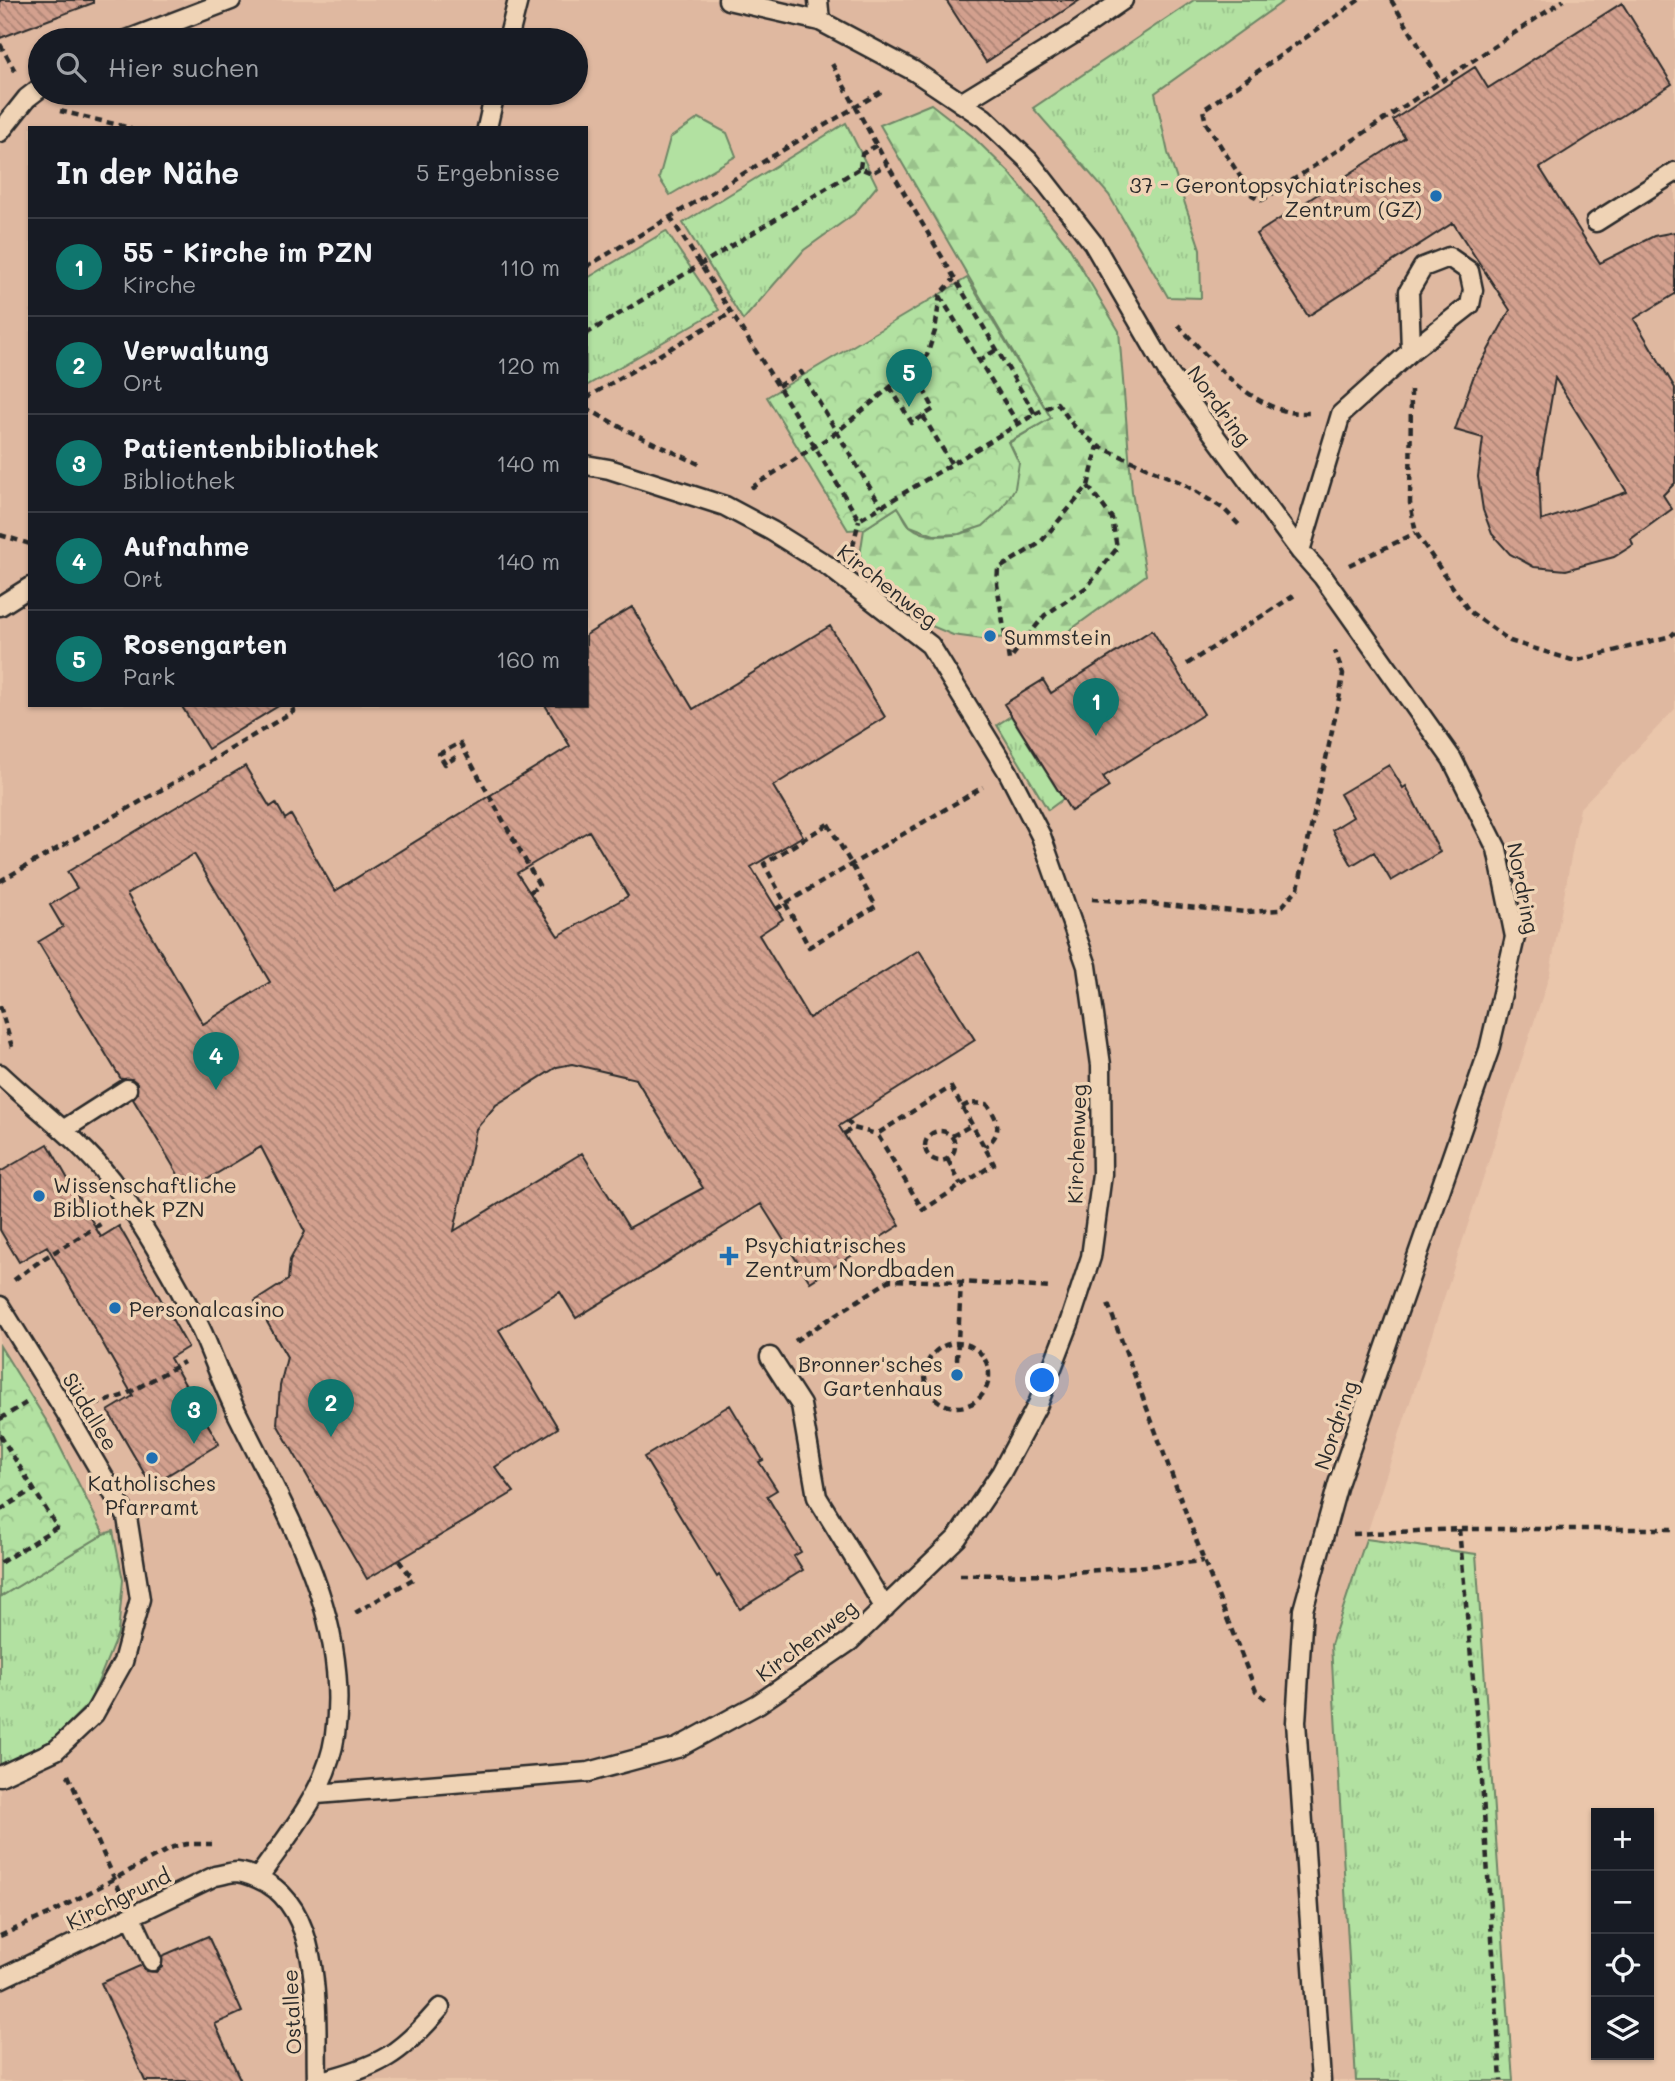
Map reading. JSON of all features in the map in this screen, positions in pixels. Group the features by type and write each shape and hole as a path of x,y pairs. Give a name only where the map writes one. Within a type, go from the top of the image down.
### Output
{"lane":[{"path":"158,28 231,0"},
{"path":"511,28 518,0"},
{"name":"Nordring","path":"729,0 820,22 915,71 984,118 1029,161 1093,243 1169,374 1300,551 1323,577 1452,760 1497,849 1515,937 1489,1050 1338,1484 1303,1610 1296,1722 1321,2081"},
{"path":"818,0 820,22"},
{"path":"961,103 1124,0"},
{"path":"0,132 28,100"},
{"path":"487,126 492,105"},
{"path":"1596,222 1675,172"},
{"path":"1300,551 1341,414 1411,351 1470,305 1473,290 1469,271 1449,257 1423,267 1409,291 1411,351"},
{"name":"Kirchenweg","path":"317,1794 589,1772 677,1748 758,1704 850,1641 957,1538 1001,1473 1038,1404 1091,1257 1102,1174 1101,1065 1087,966 1041,836 1007,772 930,645 828,566 725,506 609,469 588,465"},
{"path":"0,606 28,588"},
{"path":"0,1074 78,1144 110,1180 163,1260 203,1332 238,1415 290,1516 322,1598 330,1627 337,1686 335,1735 317,1794 258,1878"},
{"path":"63,1130 127,1089"},
{"name":"Südallee","path":"0,1307 65,1410 127,1517 140,1599 123,1662 94,1714 56,1750 0,1776"},
{"path":"770,1357 801,1405 817,1497 885,1608"},
{"name":"Kirchgrund","path":"0,1979 215,1876 236,1872 258,1878"},
{"name":"Ostallee","path":"258,1878 279,1890 299,1918 312,1962 319,2081"},
{"path":"132,1918 152,1961"},
{"path":"319,2081 356,2072 386,2060 416,2036 440,2008"}],"path":[{"path":"1359,0 1203,110 1206,123 1252,195 1262,200 1275,192 1564,0"},
{"path":"1391,0 1441,82"},
{"path":"820,22 824,49 887,164 1035,414"},
{"path":"588,266 915,71"},
{"path":"42,105 123,126"},
{"path":"860,168 862,154 877,145"},
{"path":"860,168 872,173 887,164"},
{"path":"588,333 860,168"},
{"path":"670,217 778,386 859,520 1057,402 1074,426 1098,446 1184,484 1224,509 1243,528"},
{"path":"725,506 837,432 927,355 939,313 940,295 954,279"},
{"path":"940,295 1018,424"},
{"path":"588,397 732,313"},
{"path":"979,361 996,349"},
{"path":"1411,351 1410,503 1416,533 1469,611 1510,641 1575,661 1671,636 1675,632"},
{"path":"890,387 912,423 934,409 912,368"},
{"path":"778,386 802,372 881,506"},
{"path":"1255,398 1290,412 1341,414"},
{"path":"588,409 706,467"},
{"path":"923,416 951,463"},
{"path":"1088,486 1112,518 1117,548 1087,587 1045,615 1009,660 997,584 998,569 1040,542 1088,486 1098,446"},
{"path":"1187,664 1323,577 1416,533"},
{"path":"0,535 28,543"},
{"path":"1290,584 1304,603"},
{"path":"1066,902 1100,898 1247,912 1279,910 1298,888 1340,694 1343,674 1331,644"},
{"path":"0,881 283,718 294,711 291,707"},
{"path":"456,757 445,764 439,754 460,743 540,885 529,892"},
{"path":"776,909 967,796"},
{"path":"828,824 876,906 808,947 786,904 764,864 828,824"},
{"path":"844,1134 853,1129 877,1134 951,1087 994,1164 923,1210 877,1134"},
{"path":"962,1107 970,1102 987,1104 994,1114 998,1129 995,1139 985,1147"},
{"path":"847,1120 853,1129"},
{"path":"952,1136 972,1125"},
{"path":"938,1131 952,1136 955,1140 955,1151 948,1160 939,1162 930,1158 924,1144 929,1136 938,1131"},
{"path":"948,1160 961,1185"},
{"path":"8,1285 43,1259 129,1208"},
{"path":"1091,1257 1204,1562 1256,1691 1296,1722"},
{"path":"770,1357 890,1280 1080,1290"},
{"path":"957,1360 961,1282"},
{"path":"958,1343 981,1353 987,1363 989,1376 979,1399 968,1406 956,1408 943,1405 934,1397 926,1386 925,1374 927,1361 935,1351 958,1343"},
{"path":"65,1410 125,1395 209,1349"},
{"path":"0,1419 19,1407"},
{"path":"0,1435 57,1527 0,1563"},
{"path":"0,1510 34,1489"},
{"path":"1324,1535 1460,1529 1675,1529"},
{"path":"1460,1529 1480,1765 1501,2081"},
{"path":"330,1627 413,1579 399,1561"},
{"path":"919,1576 1052,1574 1204,1562"},
{"path":"56,1750 132,1918"}],"shaded area":[{"name":"Psychiatrisches Zentrum Nordbaden","path":"0,0 1675,0 1675,709 1580,808 1550,973 1331,1644 1356,2081 0,2081"}],"green space":[{"path":"1194,0 1285,0 1155,93 1168,153 1200,249 1201,298 1168,297 1109,195 1033,108"},
{"path":"931,104 972,136 1010,173 1067,244 1119,331 1132,492 1146,575 1066,633 982,639 953,635 908,616 858,569 864,529 898,507 908,524 924,533 948,535 971,531 1019,463 1009,443 1051,418 880,125"},
{"path":"699,118 727,133 736,156 670,195 659,178 670,138"},
{"path":"846,123 877,186 854,214 804,250 743,320 683,223"},
{"path":"666,231 719,310 588,385 588,278"},
{"path":"967,278 1051,418 1009,442 1019,463 1015,488 1002,509 983,526 959,534 934,535 910,526 898,507 864,529 848,530 767,397"},
{"path":"1011,716 1063,799 1048,810 997,725"},
{"path":"0,1346 49,1425 104,1534 0,1597"},
{"path":"113,1531 123,1580 118,1633 90,1702 52,1740 0,1769 0,1597"},
{"path":"1366,1539 1476,1554 1513,2081 1356,2081 1331,1645"}],"building":[{"path":"0,0 93,0 93,3 0,38"},
{"path":"946,0 1080,0 986,62"},
{"path":"1622,3 1672,84 1540,168 1600,263 1654,236 1675,232 1675,294 1634,319 1675,388 1675,483 1663,495 1672,509 1631,539 1633,545 1614,557 1566,570 1534,567 1510,554 1492,534 1483,510 1478,477 1483,438 1455,430 1473,378 1510,310 1453,223 1308,316 1256,234 1405,138 1393,120 1475,67 1488,88","holes":["1555,378 1627,492 1541,521 1539,471"]},
{"path":"632,607 693,709 830,626 885,717 773,786 803,836 751,867 783,919 759,935 809,1018 919,950 975,1040 839,1126 900,1225 810,1282 761,1204 576,1318 560,1292 499,1330 558,1428 495,1467 514,1492 367,1579 277,1424 280,1386 287,1357 255,1301 288,1280 290,1260 305,1232 261,1147 188,1191 133,1099 137,1094 137,1083 132,1079 121,1079 38,942 63,927 50,905 77,888 67,872 245,766 270,807 276,803 285,819 291,815 335,891 570,746 546,707 588,707 588,634","holes":["589,831 628,896 558,936 517,873","194,854 270,982 203,1024 127,894","572,1064 636,1079 703,1188 629,1228 582,1153 454,1231 476,1129 496,1105 557,1067"]},
{"path":"1152,630 1204,714 1103,777 1109,787 1071,811 1004,704 1043,680 1051,693"},
{"path":"182,707 277,707 208,749"},
{"path":"1389,765 1403,788 1406,786 1440,852 1391,881 1374,852 1352,865 1332,830 1353,817 1340,794"},
{"path":"48,1144 101,1237 119,1226 188,1347 170,1358 219,1444 151,1485 108,1411 133,1396 47,1246 19,1262 0,1230 0,1172"},
{"path":"730,1405 763,1460 759,1462 777,1490 767,1496 801,1552 794,1556 803,1570 740,1609 719,1575 717,1577 644,1457"},
{"path":"208,1936 242,2012 215,2024 241,2081 145,2081 101,1983 142,1965 146,1971 156,1972 162,1967 162,1956"}],"place":[{"name":"37 - Gerontopsychiatrisches Zentrum (GZ)","path":"1436,196"},
{"name":"Rosengarten","path":"909,407"},
{"name":"Summstein","path":"990,636"},
{"name":"55 - Kirche im PZN","path":"1096,736"},
{"name":"Aufnahme","path":"216,1090"},
{"name":"Wissenschaftliche Bibliothek PZN","path":"39,1196"},
{"name":"Psychiatrisches Zentrum Nordbaden","path":"729,1256"},
{"name":"Personalcasino","path":"115,1308"},
{"name":"Bronner'sches Gartenhaus","path":"957,1375"},
{"name":"Verwaltung","path":"331,1437"},
{"name":"Patientenbibliothek","path":"194,1444"},
{"name":"Katholisches Pfarramt","path":"152,1458"}]}
